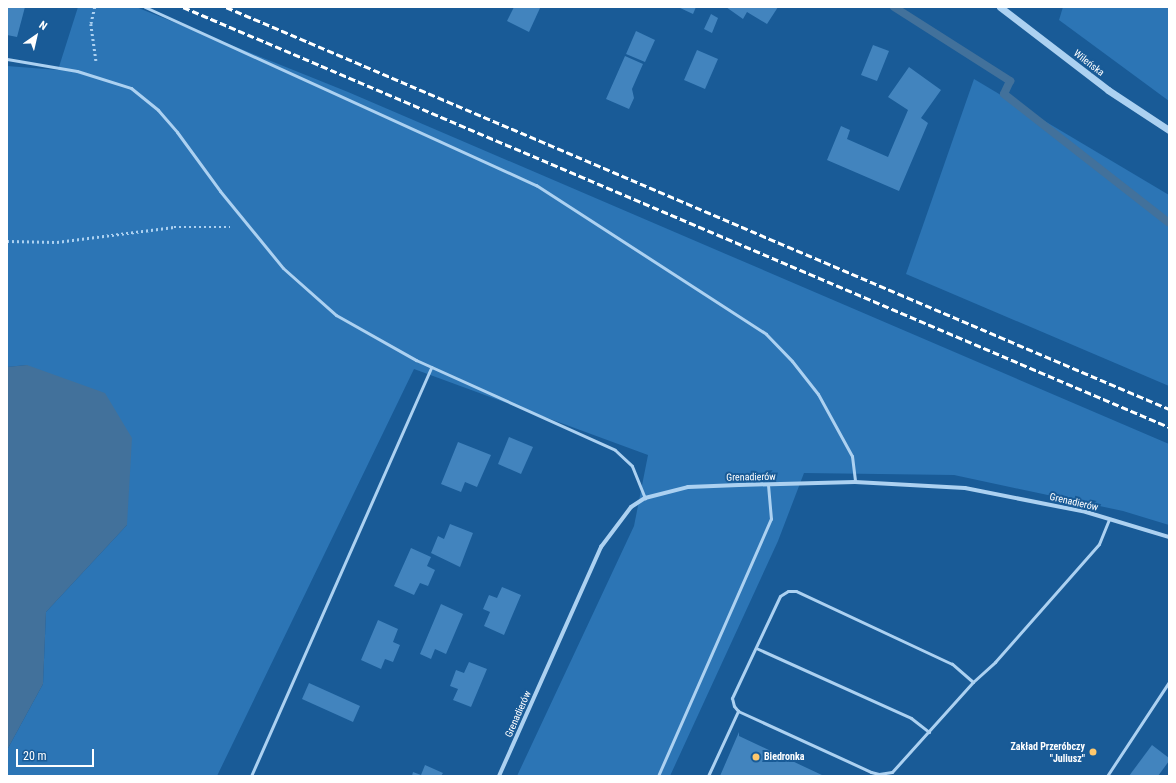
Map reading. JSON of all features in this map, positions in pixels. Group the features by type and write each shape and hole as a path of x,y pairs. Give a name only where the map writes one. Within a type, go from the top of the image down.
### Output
{"street":[{"name":"Wileńska","path":"1000,7 1108,90 1169,130"},
{"name":"Grenadierów","path":"499,776 601,547 630,507 645,498 688,487 768,484 855,482 965,488 1109,519 1169,537"}],"lane":[{"path":"146,7 536,185 766,334 792,361 818,394 852,456 855,482"},
{"path":"7,59 96,76 131,88 158,110 283,268 336,315 431,367 616,450 632,466 645,498"},
{"path":"251,776 431,367"},
{"path":"658,776 772,519 768,484"},
{"path":"973,682 952,664 796,591 788,591 780,596 732,698 734,706 738,711 879,774 892,772 898,768 973,682 995,662 1099,544 1109,519"},
{"path":"756,648 912,718 929,732"},
{"path":"1107,776 1169,682"},
{"path":"708,776 738,711"}],"path":[{"path":"95,7 91,24 97,54 96,76"},
{"path":"7,241 57,242 174,227 250,227"}],"shaded area":[{"path":"78,7 136,7 348,92 1169,444 1169,525 1123,511 954,475 804,473 778,541 670,776 517,776 634,526 648,455 414,369 217,776 7,776 7,750 43,684 46,612 127,525 27,365 7,367 7,66 58,70"},
{"path":"1063,7 1169,7 1169,101 1059,20"},
{"path":"974,79 1169,195 1169,386 906,274"},
{"path":"27,365 105,393 132,438 127,525 46,612 43,684 7,750 7,367"}],"building":[{"path":"7,7 25,7 17,37 7,35"},
{"path":"514,7 540,8 529,32 507,21"},
{"path":"678,7 696,7 693,14"},
{"path":"726,7 778,7 767,24 747,12 743,19"},
{"path":"711,14 718,18 712,33 704,29"},
{"path":"636,31 655,40 645,62 626,54"},
{"path":"873,45 889,51 877,81 861,75"},
{"path":"697,50 718,59 705,89 684,80"},
{"path":"625,56 643,64 632,89 634,98 629,109 606,99"},
{"path":"909,67 941,90 921,118 928,123 899,191 827,160 841,126 850,130 847,139 888,157 908,110 888,97"},
{"path":"509,437 533,447 521,474 498,464"},
{"path":"458,442 491,455 477,487 465,482 461,492 441,484"},
{"path":"450,524 473,533 460,567 431,553 438,536 444,539"},
{"path":"411,548 431,557 427,566 435,570 428,586 420,583 414,595 394,586"},
{"path":"502,587 521,595 504,635 484,626 490,612 483,609 489,595 497,598"},
{"path":"441,604 463,614 446,654 435,649 431,659 420,654"},
{"path":"378,620 398,629 393,642 400,645 393,662 385,659 381,669 361,660"},
{"path":"469,662 487,669 471,707 453,700 458,689 450,686 456,670 464,673"},
{"path":"309,683 360,706 353,722 302,699"},
{"name":"Biedronka","path":"739,732 739,736 824,776 720,776"},
{"path":"1152,745 1169,758 1169,761 1158,776 1129,776"},
{"path":"425,765 443,773 441,776 412,776 413,772 421,775"}],"waterway":[{"path":"894,7 1010,81 1004,94 1169,223"}],"railway":[{"path":"183,7 1169,427"},
{"path":"226,7 1169,409"}],"place":[{"name":"Zakład Przeróbczy \"Juliusz\"","path":"1093,752"},
{"name":"Biedronka","path":"756,757"}]}
